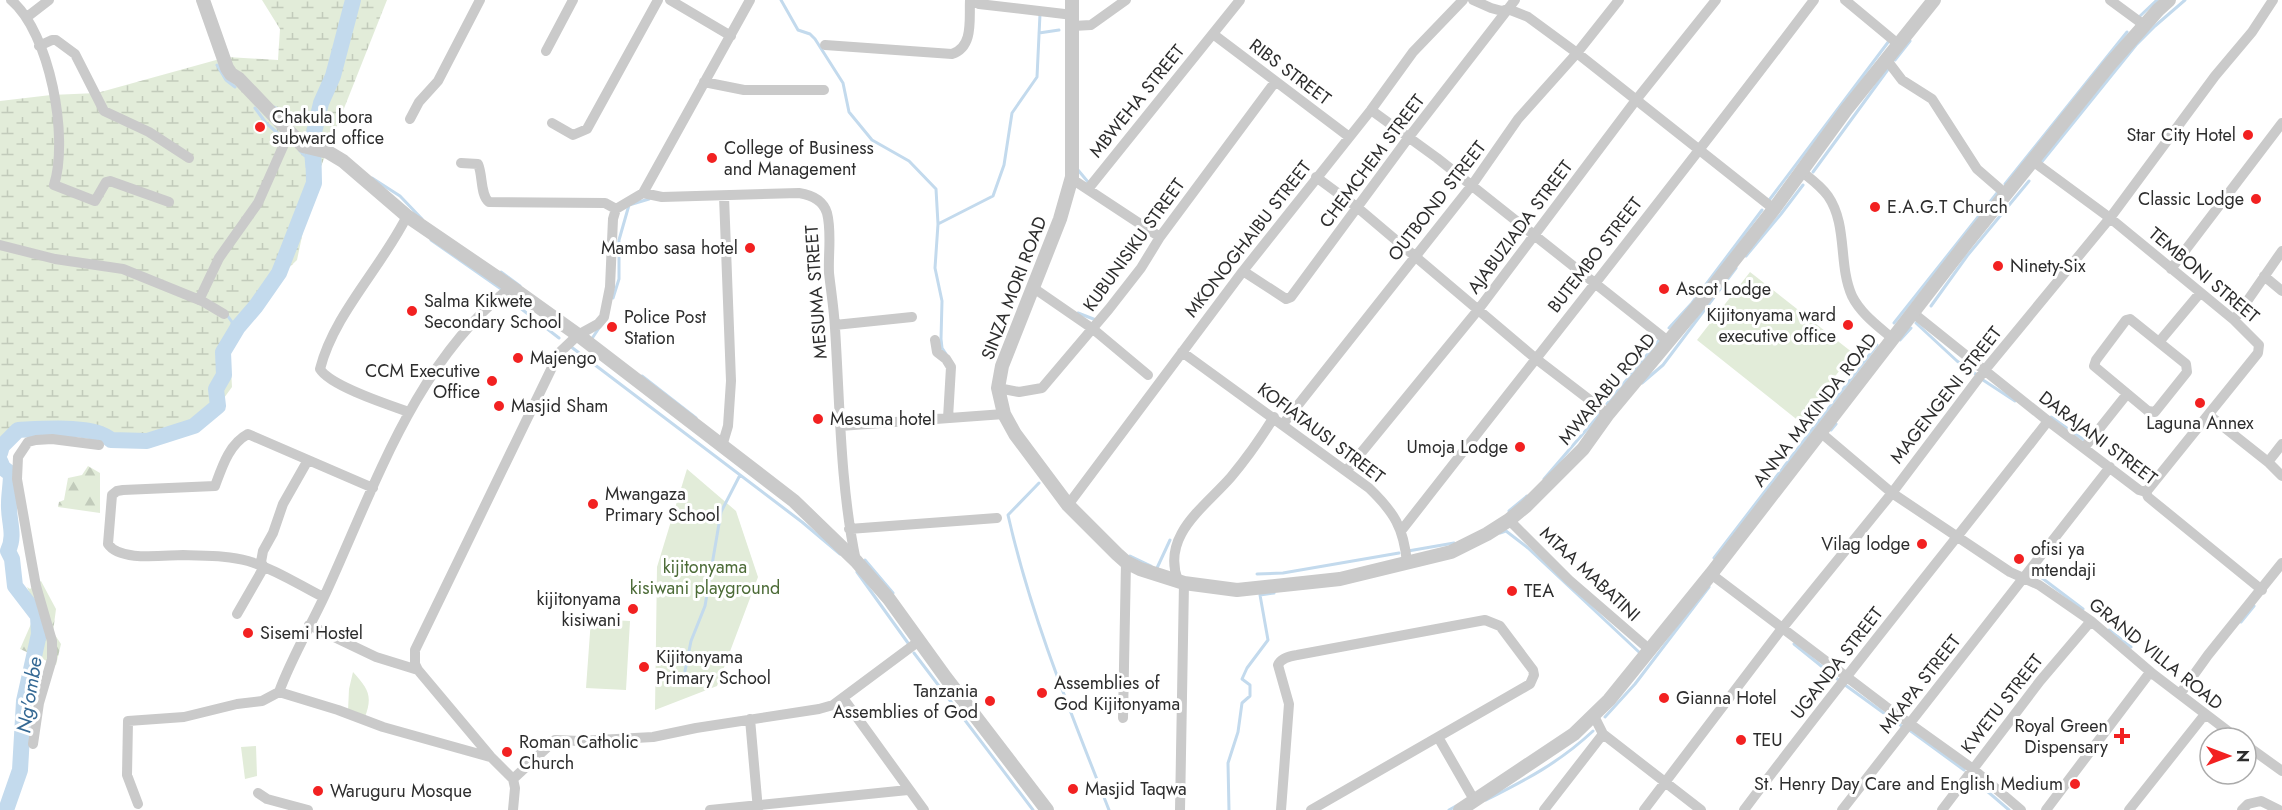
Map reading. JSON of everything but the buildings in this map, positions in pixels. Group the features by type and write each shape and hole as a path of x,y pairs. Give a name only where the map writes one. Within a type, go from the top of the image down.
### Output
{"street":[{"path":"11,0 27,17 49,66 60,157 54,186 95,201 106,182 110,181 169,202"},
{"path":"27,17 49,0"},
{"path":"203,0 217,43 231,74 303,146 343,161 407,216 578,335 794,501 856,561 889,598 1047,810"},
{"path":"410,119 419,102 438,81 480,0"},
{"path":"546,51 573,0"},
{"path":"552,123 573,135 587,129 658,0"},
{"path":"670,0 731,36"},
{"path":"513,810 515,788 513,778 491,757 418,670 414,657 417,643 559,353 578,335 598,324 604,317 610,287 613,219 616,209 643,193 750,0"},
{"path":"825,45 952,54 962,49 968,39 972,0 979,4 1091,25 1126,0"},
{"name":"SINZA MORI ROAD","path":"1072,0 1072,177 1060,219 1002,366 998,388 1004,414 1015,434 1068,506 1126,562 1181,582"},
{"name":"MBWEHA STREET","path":"1088,189 1240,0"},
{"name":"MKONOGHAIBU STREET","path":"1068,506 1243,271 1348,136 1371,110 1413,52 1463,0"},
{"path":"1473,0 1491,8 1502,11 1508,9 1528,17 1577,52 1774,209"},
{"name":"CHEMCHEM STREET","path":"1243,271 1279,296 1286,299 1291,297 1409,137 1515,0"},
{"name":"OUTBOND STREET","path":"1283,424 1472,185 1518,119 1619,0"},
{"name":"AJABUZIADA STREET","path":"1347,470 1478,310 1636,100 1716,0"},
{"name":"BUTEMBO STREET","path":"1401,531 1594,282 1700,150 1814,0"},
{"path":"1845,0 1898,44"},
{"name":"MWARABU ROAD","path":"1181,582 1237,590 1340,579 1407,563 1463,546 1509,520 1583,449 1608,414 1669,342 1774,209 1886,59 1934,0"},
{"path":"2110,0 2144,25"},
{"name":"ANNA MAKINDA ROAD","path":"1460,810 1574,734 1610,700 1711,574 1965,245 2144,25 2169,0"},
{"name":"MAGENGENI STREET","path":"1644,810 1783,627 1892,493 1984,371 2110,218 2216,76 2252,32 2273,0"},
{"name":"RIBS STREET","path":"1213,34 1348,136"},
{"path":"39,46 56,40 75,54 104,111 149,132 189,158"},
{"path":"1886,59 1902,80 1932,99 1977,169 2007,195"},
{"path":"704,82 744,90 824,90"},
{"name":"KUBUNISIKU STREET","path":"998,388 1019,392 1041,388 1093,329 1141,268 1161,237 1275,82"},
{"path":"1371,110 1472,185 1669,342"},
{"path":"2171,269 2282,123"},
{"path":"199,300 219,258 258,203 289,133"},
{"path":"461,162 478,164 485,198 489,202 605,203 616,209"},
{"name":"TEMBONI STREET","path":"2034,162 2110,218 2234,320 2258,343 2260,349 2210,416 2146,492"},
{"path":"1802,171 1823,190 1835,210 1847,282 1853,298 1865,315 1893,339"},
{"path":"1072,177 1161,237"},
{"path":"1316,177 1358,208 1536,358 1608,414"},
{"name":"MESUMA STREET","path":"643,193 662,197 800,193 818,199 824,206 828,216 829,271 835,325 840,426 849,529 856,561"},
{"path":"722,446 728,426 731,381 724,196"},
{"path":"407,216 394,243 341,319 320,369 332,380 370,398 409,412"},
{"path":"0,245 55,259 123,269 199,300 224,314"},
{"path":"2234,320 2282,251"},
{"path":"2264,276 2282,291"},
{"path":"138,804 127,775 128,721 184,717 237,704 262,701 279,692 292,658 409,412 438,367 464,334 493,301 511,287"},
{"path":"1031,289 1035,289 1093,329 1148,375"},
{"path":"2159,342 2200,293"},
{"name":"DARAJANI STREET","path":"1913,313 2048,421 2139,490 2146,492 2148,497 2262,590"},
{"path":"835,325 912,317"},
{"path":"2130,319 2186,364 2187,372 2155,412 2150,412 2127,394 2094,366 2126,320 2130,319"},
{"path":"935,340 937,352 946,359 951,367 948,418"},
{"name":"KOFIATAUSI STREET","path":"1182,352 1347,470 1386,504 1405,542 1407,563"},
{"path":"2084,448 2127,394"},
{"path":"840,426 1004,414"},
{"path":"2210,416 2282,476"},
{"path":"1180,810 1181,582 1173,566 1176,545 1185,526 1242,464 1274,417"},
{"name":"UGANDA STREET","path":"1744,810 1847,675 1958,538 2048,421"},
{"name":"GRAND VILLA ROAD","path":"1820,432 1892,493 1958,538 2023,578 2039,585 2091,621 2152,674 2221,726"},
{"path":"323,597 264,567 249,562 225,557 136,555 115,551 108,544 112,495 123,490 215,486 225,460 237,442 248,435 272,443 373,488"},
{"path":"33,744 39,703 52,659 52,641 36,585 16,465 22,448 28,442 36,440 51,439 99,445"},
{"path":"2268,462 2282,444"},
{"path":"264,567 261,562 263,551 273,533 283,504 308,460"},
{"name":"MKAPA STREET","path":"1842,810 2110,467"},
{"path":"849,529 996,518"},
{"name":"MTAA MABATINI","path":"1509,520 1569,580 1650,650"},
{"path":"1123,718 1126,562"},
{"path":"2180,694 2208,655 2282,563"},
{"path":"237,614 264,567"},
{"path":"1711,574 1973,769 2021,810"},
{"path":"1281,810 1289,704 1278,665 1286,657 1485,620 1496,622 1533,670 1531,681 1311,810"},
{"name":"KWETU STREET","path":"1942,810 2040,681 2091,621"},
{"path":"309,626 376,657 418,670"},
{"path":"513,778 555,740 636,739 832,705 919,641"},
{"path":"2046,810 2148,675 2152,674"},
{"path":"279,692 383,727 491,757"},
{"path":"843,698 924,810"},
{"path":"1594,716 1604,734 1701,810"},
{"path":"2129,810 2202,718 2207,716"},
{"path":"750,719 758,807"},
{"path":"1544,810 1604,734"},
{"path":"1438,737 1476,801"},
{"path":"2258,754 2282,771"},
{"path":"710,810 758,807 908,790"},
{"path":"258,793 267,799 308,810"},
{"path":"2242,810 2248,804 2261,801 2279,810"}],"green space":[{"path":"262,0 387,0 312,189 297,260 235,320 229,334 232,387 216,409 185,431 137,444 106,429 44,424 16,433 11,443 0,445 0,101 97,93 227,57 278,60 280,29"},
{"path":"1750,272 1853,353 1800,422 1697,340"},
{"path":"88,466 100,473 100,513 58,507 59,502 64,500 68,478 82,475"},
{"name":"kijitonyama kisiwani playground","path":"687,469 736,511 758,577 717,686 655,710 657,567"},
{"path":"41,581 56,609 53,632 61,644 56,665 20,649 31,624 41,619 27,587 30,589"},
{"path":"591,619 630,621 626,690 586,688"},
{"path":"353,672 368,693 369,703 365,717 348,711 349,689"},
{"path":"256,746 257,776 245,779 241,747"}],"waterway":[{"path":"0,453 2,446 18,430 80,430 103,435 111,440 147,441 194,426 218,406 216,389 224,375 223,352 238,327 279,273 314,183 313,137 321,103 333,76 353,0"},
{"path":"781,0 798,30 810,34 815,39 843,83 849,112 872,140 909,161 936,189 938,224"},
{"path":"2139,17 2157,0"},
{"path":"2040,164 2136,45 2185,0"},
{"path":"946,354 942,348 942,301 935,268 938,224 993,196 1004,165 1012,113 1037,77 1040,14"},
{"path":"1039,33 1059,30"},
{"path":"2005,184 2127,32"},
{"path":"1770,199 1889,41"},
{"path":"1895,60 1910,41"},
{"path":"217,65 226,80 235,87"},
{"path":"1813,172 1889,68"},
{"path":"274,107 289,114 317,120"},
{"path":"255,108 266,123 281,136"},
{"path":"313,137 326,145"},
{"path":"300,151 306,157 307,167"},
{"path":"1078,170 1088,182"},
{"path":"372,178 400,196 422,219"},
{"path":"1931,306 1967,256 2029,181"},
{"path":"1746,256 1803,185"},
{"path":"1894,323 1997,193"},
{"path":"613,298 619,279 619,240 629,205 649,199"},
{"path":"1669,328 1692,303 1762,210"},
{"path":"431,240 504,291"},
{"path":"1642,383 1663,365 1736,268"},
{"path":"501,272 520,286"},
{"path":"506,297 559,338"},
{"path":"1078,313 1096,320"},
{"path":"227,315 232,322 233,337"},
{"path":"1916,323 1957,361 1977,375"},
{"path":"591,340 599,328"},
{"path":"1900,340 1911,328"},
{"path":"1607,404 1660,339"},
{"path":"1714,558 1877,345"},
{"path":"570,346 802,522 840,554"},
{"path":"642,376 696,418"},
{"path":"1983,380 2015,401"},
{"path":"1544,479 1600,414"},
{"path":"2051,417 2084,440"},
{"path":"1831,430 1836,424"},
{"name":"Ng'ombe","path":"0,461 3,468 11,474 9,500 11,539 8,551 12,559 15,586 38,616 39,634 24,701 20,770 6,810"},
{"path":"685,671 691,641 705,606 721,512 740,475"},
{"path":"1039,483 1008,515 1040,628 1109,810"},
{"path":"1509,511 1527,496"},
{"path":"1500,533 1506,531 1528,548 1640,653"},
{"path":"1157,568 1170,540"},
{"path":"1408,551 1454,543"},
{"path":"1257,574 1283,573 1399,553"},
{"path":"1130,556 1151,566"},
{"path":"865,560 893,593"},
{"path":"857,572 908,643"},
{"path":"2038,575 2083,609"},
{"path":"1605,717 1635,684 1709,587"},
{"path":"1229,810 1228,763 1238,732 1242,703 1250,696 1250,685 1242,679 1247,668 1268,640 1260,595 1274,593"},
{"path":"2241,622 2254,606"},
{"path":"2109,630 2131,647"},
{"path":"1794,644 1903,727"},
{"path":"914,653 1033,810"},
{"path":"1908,729 1964,770"},
{"path":"1486,800 1542,770 1593,731"},
{"path":"1973,779 2009,810"},
{"path":"1449,810 1456,806"}],"place":[{"name":"Chakula bora subward office","path":"260,127"},
{"name":"Star City Hotel","path":"2248,135"},
{"name":"College of Business and Management","path":"712,158"},
{"name":"Classic Lodge","path":"2256,199"},
{"name":"E.A.G.T Church","path":"1875,207"},
{"name":"Mambo sasa hotel","path":"750,248"},
{"name":"Ninety-Six","path":"1998,266"},
{"name":"Ascot Lodge","path":"1664,289"},
{"name":"Salma Kikwete Secondary School","path":"412,311"},
{"name":"Kijitonyama ward executive office","path":"1848,325"},
{"name":"Police Post Station","path":"612,327"},
{"name":"Majengo","path":"518,358"},
{"name":"CCM Executive Office","path":"492,381"},
{"name":"Laguna Annex","path":"2200,403"},
{"name":"Masjid Sham","path":"499,406"},
{"name":"Mesuma hotel","path":"818,419"},
{"name":"Umoja Lodge","path":"1520,447"},
{"name":"Mwangaza Primary School","path":"593,504"},
{"name":"Vilag lodge","path":"1922,544"},
{"name":"ofisi ya mtendaji","path":"2019,559"},
{"name":"TEA","path":"1512,591"},
{"name":"kijitonyama kisiwani","path":"633,609"},
{"name":"Sisemi Hostel","path":"248,633"},
{"name":"Kijitonyama Primary School","path":"644,667"},
{"name":"Assemblies of God Kijitonyama","path":"1042,693"},
{"name":"Gianna Hotel","path":"1664,698"},
{"name":"Tanzania Assemblies of God","path":"990,701"},
{"name":"Royal Green Dispensary","path":"2122,736"},
{"name":"TEU","path":"1741,740"},
{"name":"Roman Catholic Church","path":"507,752"},
{"name":"St. Henry Day Care and English Medium","path":"2075,784"},
{"name":"Masjid Taqwa","path":"1073,789"},
{"name":"Waruguru Mosque","path":"318,791"}]}
